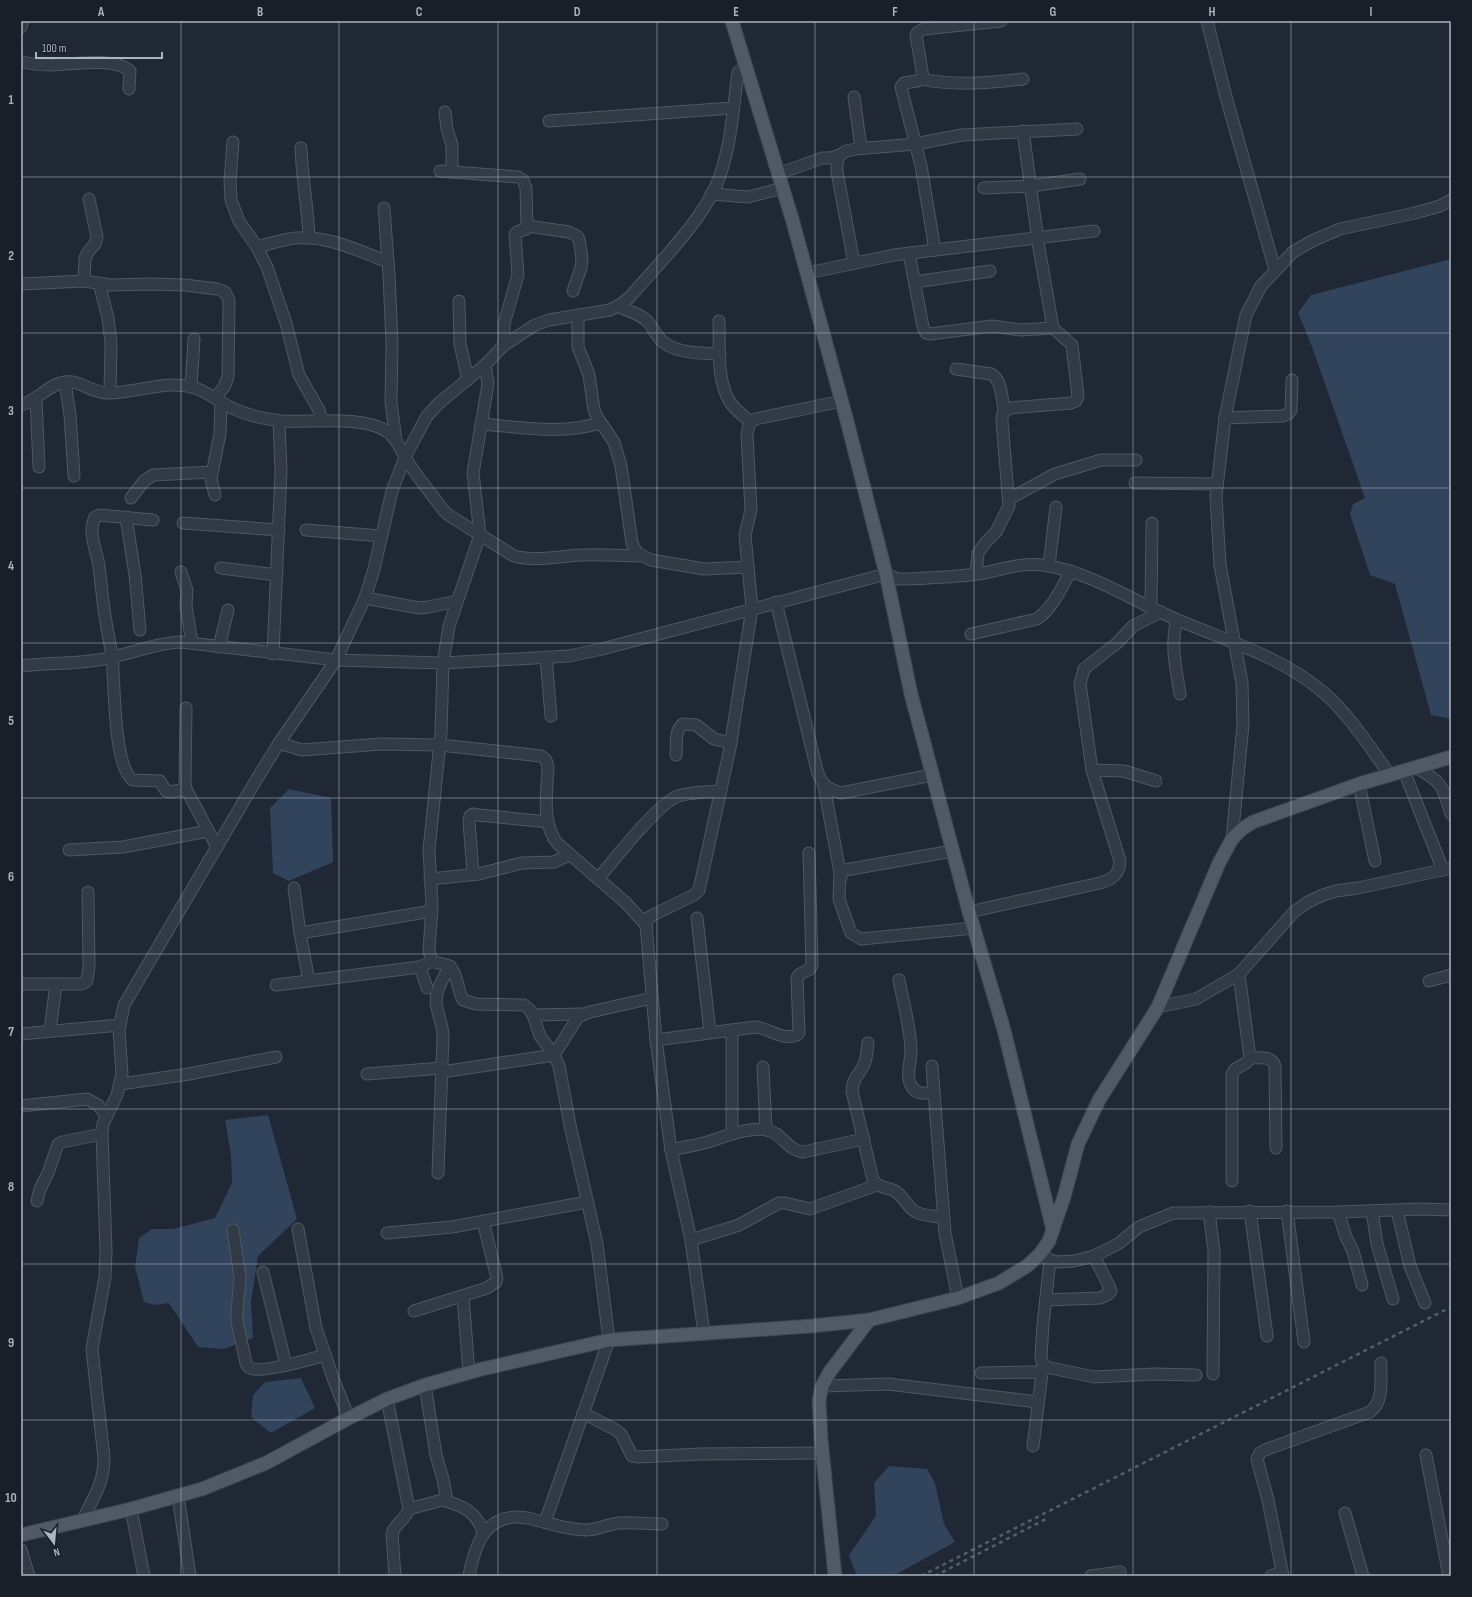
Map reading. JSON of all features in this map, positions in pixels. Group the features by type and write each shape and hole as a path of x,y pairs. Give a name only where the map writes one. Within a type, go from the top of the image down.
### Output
{"main road":[{"path":"732,21 808,273 842,401 886,574 911,694 952,851 1004,1030 1053,1230"},
{"path":"21,1535 130,1509 222,1482 266,1463 387,1399 425,1385 469,1373 609,1340 811,1326 869,1320 958,1298 999,1283 1045,1257 1064,1197 1078,1144 1099,1100 1158,1007 1219,863 1232,840 1242,829 1253,822 1359,784 1451,757"},
{"path":"835,1576 819,1400 822,1386 829,1373 869,1320"}],"street":[{"path":"21,27 23,21"},
{"path":"921,79 923,77 922,68 915,37 918,32 1001,21"},
{"path":"1207,21 1226,97 1275,270"},
{"path":"21,62 52,65 105,63 122,67 130,71 129,89"},
{"path":"82,1521 102,1481 104,1472 104,1458 92,1349 105,1277 106,1258 102,1134 106,1116 121,1084 120,1024 124,1005 279,743 336,660 365,598 374,569 392,491 404,457 427,416 485,365 504,345 535,325 549,320 610,310 630,297 686,230 716,185 729,143 738,72 746,68"},
{"path":"935,250 921,166 901,85 905,82 921,79 936,82 966,84 994,83 1023,79"},
{"path":"854,97 861,148"},
{"path":"549,121 733,108"},
{"path":"445,112 447,130 452,146 452,172"},
{"path":"778,174 822,158 830,158 840,155 846,151 861,148 915,144 962,135 1077,129"},
{"path":"1004,410 1010,408 1071,403 1076,400 1078,396 1072,345 1053,328 1038,238 1023,131"},
{"path":"233,142 230,181 232,200 239,221 257,247 272,279 286,323 299,375 319,410 322,421"},
{"path":"301,148 302,174 308,216 309,238"},
{"path":"840,155 837,162 837,172 854,264"},
{"path":"440,171 518,177 524,182 526,188 525,200 527,226"},
{"path":"984,188 1031,186 1080,179"},
{"path":"711,194 748,197 783,188"},
{"path":"84,281 85,258 88,252 96,244 97,237 89,199"},
{"path":"1232,840 1243,719 1242,683 1220,560 1216,508 1217,484 1226,418 1246,315 1261,286 1275,270 1293,252 1312,241 1340,229 1416,213 1440,206 1451,200"},
{"path":"384,208 392,343 391,402 396,441"},
{"path":"504,345 504,324 518,275 515,234 517,232 526,228 527,226 569,232 577,236 579,239 582,263 573,292"},
{"path":"808,273 909,253 1094,232"},
{"path":"257,247 287,239 309,238 348,247 388,262"},
{"path":"909,253 923,327 926,332 930,334 992,326 1021,330 1053,328"},
{"path":"915,282 990,271"},
{"path":"21,284 84,281 117,285 184,285 226,292 229,300 228,377 218,400 220,434 211,479 215,496"},
{"path":"99,283 108,318 111,343 110,393"},
{"path":"459,301 460,344 468,380"},
{"path":"617,306 644,318 659,338 673,347 694,353 720,354"},
{"path":"578,315 578,347 588,370 594,410 600,423 610,436 618,454 632,543 637,553 642,556"},
{"path":"720,321 721,380 734,407 750,422"},
{"path":"191,387 194,339"},
{"path":"432,961 429,951 432,910 429,850 440,745 443,663 450,626 457,601 480,535 473,473 488,384 485,365"},
{"path":"956,369 991,374 995,376 998,381 1004,410 1002,421 1009,499 1006,513 996,532 978,553 976,574"},
{"path":"1226,418 1282,416 1288,414 1291,410 1292,380"},
{"path":"65,382 70,415 74,476"},
{"path":"21,405 36,399 53,386 65,382 77,383 96,392 110,393 166,385 177,385 191,387 233,409 259,419 279,421 362,423 376,426 391,435 396,441 404,457 444,511 514,556 523,558 595,555 642,556 666,563 704,569 748,567"},
{"path":"36,399 39,467"},
{"path":"704,1333 691,1240 670,1150 656,1040 646,925 648,918 694,896 699,890 731,743 752,608 745,535 751,510 747,435 750,422 755,419 842,401"},
{"path":"273,654 281,471 279,421"},
{"path":"481,424 566,429 600,423"},
{"path":"1009,499 1056,474 1101,460 1136,460"},
{"path":"131,498 144,481 153,475 212,472"},
{"path":"1135,483 1217,484"},
{"path":"1049,566 1056,507"},
{"path":"153,520 99,515 95,517 93,521 92,537 98,561 112,658 117,733 127,774 133,780 160,780 164,789 170,792 186,789"},
{"path":"126,518 135,575 140,630"},
{"path":"183,523 279,530"},
{"path":"1152,523 1156,610"},
{"path":"306,530 381,536"},
{"path":"22,663 112,658 160,644 181,642 273,654 336,660 443,663 546,657 585,653 886,574 898,579 908,579 976,574 1030,565 1049,566 1087,577 1177,620 1236,643 1292,670 1324,692 1340,708 1390,775"},
{"path":"221,568 277,574"},
{"path":"182,572 187,590 186,606 192,644"},
{"path":"971,634 1036,619 1044,614 1051,605 1071,572"},
{"path":"365,598 419,608 457,601"},
{"path":"776,602 817,770 824,786 843,886"},
{"path":"219,647 228,610"},
{"path":"969,912 1100,883 1115,877 1119,870 1119,854 1095,784 1080,684 1084,669 1117,643 1133,626 1156,610"},
{"path":"1177,620 1173,639 1180,694"},
{"path":"546,657 551,716"},
{"path":"186,708 186,789 217,847"},
{"path":"676,755 677,732 679,727 683,724 696,725 714,739 731,743"},
{"path":"279,743 302,750 381,744 440,745 541,756 546,760 548,767 546,800 548,822 553,838 569,855 625,902 646,925"},
{"path":"1409,769 1429,775 1441,785 1451,814"},
{"path":"1158,1007 1196,999 1239,974 1294,912 1308,902 1336,891 1358,888 1447,869 1409,769"},
{"path":"1092,770 1124,771 1156,781"},
{"path":"824,786 841,793 932,775"},
{"path":"1359,784 1375,861"},
{"path":"598,879 651,818 670,800 688,794 721,791"},
{"path":"473,874 469,821 470,816 473,814 479,814 548,822"},
{"path":"68,850 123,847 208,831"},
{"path":"840,871 952,851"},
{"path":"656,1040 710,1032 760,1027 782,1036 797,1036 799,1033 797,978 800,974 810,969 812,965 809,852"},
{"path":"430,879 486,873 512,865 554,862 569,855"},
{"path":"840,871 839,899 851,934 861,939 974,928"},
{"path":"294,888 300,933 309,981"},
{"path":"21,984 82,984 87,981 89,966 88,892"},
{"path":"300,933 432,910"},
{"path":"697,918 710,1032"},
{"path":"276,985 420,967 432,961 450,966 453,970 460,995 463,1000 476,1004 524,1005 533,1015 540,1036 554,1056 559,1066 570,1125 597,1244 609,1340 545,1522"},
{"path":"438,1173 443,1030 436,1007 436,996 450,966"},
{"path":"420,967 427,988"},
{"path":"1232,1181 1232,1074 1236,1068 1245,1065 1250,1058 1239,974"},
{"path":"1430,981 1451,975"},
{"path":"899,980 911,1051 909,1079 911,1086 915,1092 921,1094 934,1093"},
{"path":"50,1031 56,984"},
{"path":"533,1015 583,1014 652,998"},
{"path":"554,1056 574,1022 583,1014"},
{"path":"21,1034 120,1024"},
{"path":"732,1030 732,1134"},
{"path":"868,1043 865,1063 852,1084 852,1090 873,1180 877,1185 895,1191 902,1196 908,1206 918,1214 944,1218"},
{"path":"367,1074 442,1070 554,1056"},
{"path":"121,1084 189,1074 276,1057"},
{"path":"1250,1058 1269,1058 1273,1061 1275,1066 1276,1148"},
{"path":"932,1066 945,1233 958,1298"},
{"path":"763,1067 766,1130"},
{"path":"21,1106 87,1099 98,1105 106,1116"},
{"path":"670,1150 703,1143 732,1134 766,1130 772,1132 793,1149 803,1152 864,1139"},
{"path":"37,1201 40,1189 48,1173 58,1144 102,1134"},
{"path":"691,1240 739,1225 779,1203 810,1209 877,1185"},
{"path":"387,1233 452,1227 587,1202"},
{"path":"1397,1210 1410,1266 1425,1303"},
{"path":"1033,1446 1042,1369 1041,1356 1046,1300 1045,1257 1065,1262 1094,1256 1118,1244 1140,1227 1173,1213 1451,1210"},
{"path":"1250,1211 1267,1336"},
{"path":"1287,1211 1304,1342"},
{"path":"1372,1211 1377,1244 1393,1299"},
{"path":"1209,1212 1214,1251 1213,1374"},
{"path":"1338,1212 1346,1237 1353,1250 1362,1285"},
{"path":"414,1311 487,1288 496,1282 497,1278 483,1221"},
{"path":"298,1229 312,1308 325,1356 349,1418"},
{"path":"233,1230 240,1277 237,1321 246,1363 250,1368 257,1370 325,1356"},
{"path":"1046,1300 1100,1298 1109,1294 1111,1291 1094,1256"},
{"path":"262,1272 286,1365"},
{"path":"463,1296 469,1373"},
{"path":"1271,1576 1282,1574 1268,1500 1257,1459 1260,1453 1370,1412 1376,1407 1380,1399 1381,1363"},
{"path":"981,1373 1036,1372 1046,1368 1094,1377 1155,1374 1196,1375"},
{"path":"822,1386 888,1384 1038,1402"},
{"path":"425,1385 436,1455 443,1479 447,1501"},
{"path":"387,1399 409,1509 407,1515 394,1529 392,1534 395,1576"},
{"path":"583,1413 621,1434 632,1456 823,1453"},
{"path":"1426,1455 1449,1576"},
{"path":"178,1496 190,1576"},
{"path":"409,1509 442,1500 463,1506 475,1516 481,1525 483,1533"},
{"path":"130,1509 144,1576"},
{"path":"1345,1513 1363,1576"},
{"path":"469,1576 472,1556 483,1533 491,1525 503,1520 516,1517 588,1530 619,1523 662,1524"},
{"path":"21,1550 29,1576"},
{"path":"1091,1576 1120,1572 1120,1576"}],"water":[{"path":"1451,259 1451,719 1431,715 1395,584 1370,575 1350,514 1353,504 1365,498 1311,344 1298,313 1311,295"},
{"path":"289,789 331,798 333,862 289,881 273,873 270,808"},
{"path":"268,1115 297,1219 258,1256 251,1302 253,1338 224,1349 198,1347 169,1303 155,1305 144,1302 135,1267 139,1238 152,1229 173,1229 215,1218 232,1183 231,1155 225,1120"},
{"path":"301,1378 315,1408 271,1433 251,1417 253,1395 265,1382"},
{"path":"889,1466 927,1469 935,1483 944,1524 955,1542 893,1576 857,1576 849,1555 876,1516 874,1483"}],"railway":[{"path":"921,1576 1451,1307"},
{"path":"935,1576 1048,1518"}]}
